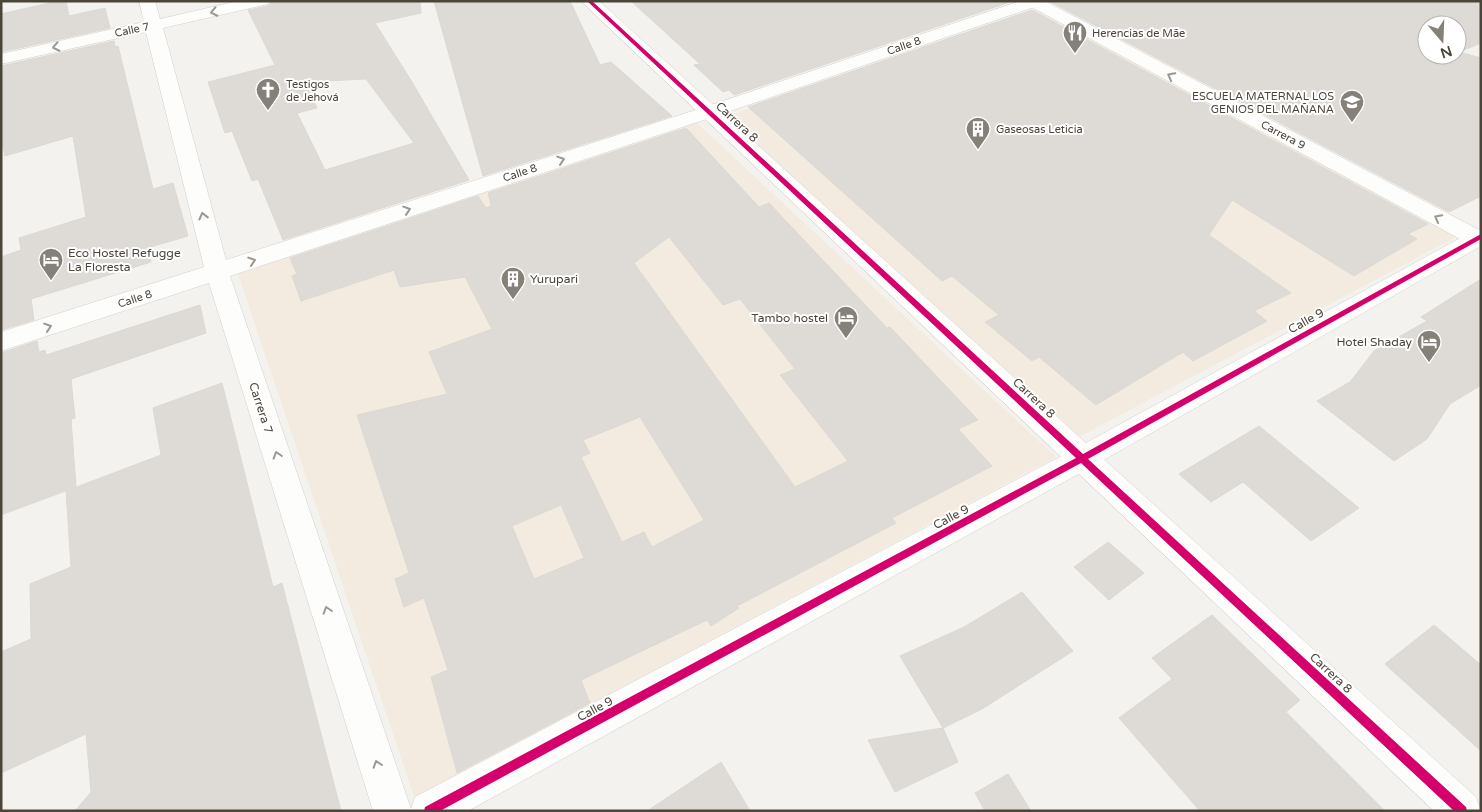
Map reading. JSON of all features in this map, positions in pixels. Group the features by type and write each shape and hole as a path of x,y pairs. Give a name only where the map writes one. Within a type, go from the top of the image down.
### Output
{"street":[{"name":"Calle 7","path":"1,59 151,13 262,1"},
{"name":"Carrera 8","path":"589,1 1462,811"},
{"name":"Calle 8","path":"1,342 709,112 1034,2"},
{"name":"Carrera 9","path":"1034,2 1479,238"},
{"name":"Carrera 7","path":"151,13 217,272 392,811"},
{"name":"Calle 9","path":"429,811 1083,458 1479,238"}],"shaded area":[{"path":"1036,10 1456,237 1079,437 721,118"},
{"path":"697,123 1056,457 414,797 238,274"}],"building":[{"path":"58,1 66,1 69,16 105,8 110,28 1,52 1,14"},
{"path":"272,1 420,1 421,13 375,23 469,180 283,240 258,179 252,181 232,131 225,133 208,82 275,65 248,10 268,6","holes":["366,79 414,143 325,170 297,113 317,108 305,82"]},
{"path":"434,1 570,1 600,65 611,62 672,116 483,176"},
{"path":"631,1 1013,1 734,95 729,90 723,92 694,65 700,64"},
{"path":"1049,1 1481,1 1481,43 1467,49 1467,15 1417,15 1417,65 1467,65 1467,54 1481,58 1481,196 1449,212"},
{"path":"1032,10 1428,224 1408,234 1417,239 1354,276 1232,200 1209,235 1291,293 1254,311 1267,321 1193,361 1183,352 1096,405 1039,357 1032,361 985,322 999,315 952,276 942,281 748,107"},
{"path":"114,41 115,47 118,46 153,189 173,183 188,236 147,248 151,262 31,299 34,320 1,330 1,257 21,250 19,238 86,217 73,136 5,156 1,138 1,66"},
{"path":"686,128 759,207 769,203 887,328 890,327 978,420 958,429 992,466 892,518 896,523 737,606 739,608 711,626 707,620 581,680 590,703 457,773 431,677 448,670 424,598 404,607 395,579 409,573 357,415 447,394 429,352 492,329 465,277 400,287 394,270 301,301 292,276 297,274 290,258 478,196 486,208 491,206 492,208 488,193","holes":["669,237 723,305 740,299 795,369 780,375 848,461 795,487 634,263","640,417 704,520 652,547 644,532 622,542 581,457 590,453 583,440","561,505 584,558 534,579 512,526"]},
{"path":"1481,279 1481,385 1450,404 1427,439 1394,461 1317,401 1350,382 1374,351 1427,321 1421,317"},
{"path":"200,305 206,333 71,379 75,418 71,419 76,487 1,515 1,353 37,341 39,352 45,350 46,355"},
{"path":"222,383 273,587 282,583 341,811 75,811 91,792 86,734 1,773 1,652 31,639 30,584 71,567 66,491 161,455 153,408"},
{"path":"1259,426 1359,508 1311,541 1243,482 1211,502 1179,474"},
{"path":"1108,542 1144,573 1109,600 1074,567"},
{"path":"1022,592 1073,651 982,709 943,728 900,656 964,627"},
{"path":"1212,615 1300,700 1286,712 1385,811 1200,811 1119,718 1172,679 1152,658"},
{"path":"1434,625 1481,665 1481,751 1385,664"},
{"path":"943,728 958,762 895,792 868,740"},
{"path":"721,762 750,811 647,811"},
{"path":"1008,774 1031,811 985,811 975,793"}],"cycle path":[{"path":"589,1 1462,811"},
{"path":"429,811 1083,458 1481,236"}],"place":[{"name":"Herencias de Mãe","path":"1075,54"},
{"name":"Testigos de Jehová","path":"268,111"},
{"name":"ESCUELA MATERNAL LOS GENIOS DEL MAÑANA","path":"1352,123"},
{"name":"Gaseosas Leticia","path":"978,150"},
{"name":"Eco Hostel Refugge La Floresta","path":"51,281"},
{"name":"Yurupari","path":"513,300"},
{"name":"Tambo hostel","path":"846,339"},
{"name":"Hotel Shaday","path":"1429,363"}]}
